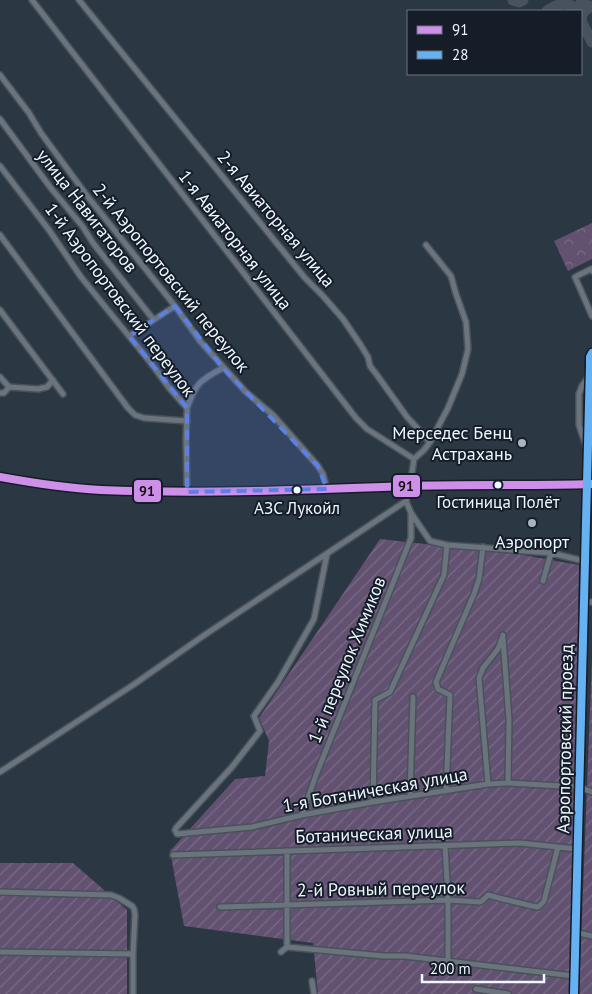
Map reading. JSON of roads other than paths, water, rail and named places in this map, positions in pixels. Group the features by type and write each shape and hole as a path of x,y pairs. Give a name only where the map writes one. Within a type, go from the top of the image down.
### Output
{"main road":[{"name":"Аэропортовский проезд","path":"574,994 584,561 589,484 587,449 591,356"},
{"path":"0,478 100,490 187,492 288,491 410,486 589,484"}],"street":[{"name":"1-я Авиаторная улица","path":"32,0 356,418 367,429 414,459"},
{"name":"2-я Авиаторная улица","path":"79,0 305,278 343,319 368,357 370,366 377,376 407,417 430,442"},
{"name":"2-й Аэропортовский переулок","path":"0,75 88,197 175,306 200,341 245,391 273,415 318,466 323,474 327,489"},
{"name":"улица Навигаторов","path":"0,119 83,227 92,243 153,319"},
{"name":"1-й Аэропортовский переулок","path":"0,166 50,230 81,277 187,408 187,492"},
{"path":"0,235 128,408 144,418 187,421"},
{"path":"426,245 451,276 466,322 468,349 462,374 448,408 430,442 414,459 406,502 411,513 430,541 447,545 551,553 584,561"},
{"path":"592,271 575,277 592,316"},
{"path":"129,336 175,306"},
{"path":"0,310 63,394"},
{"path":"187,408 193,390 204,378 223,368"},
{"path":"0,377 9,387 38,389 48,387 53,380"},
{"path":"0,393 4,394 9,387"},
{"path":"0,772 406,502"},
{"name":"1-й переулок Химиков","path":"302,815 316,775 411,538 411,513"},
{"path":"373,802 375,700 390,692 444,575 447,545"},
{"path":"446,791 450,695 438,689 436,682 474,594 484,547"},
{"path":"543,581 551,553"},
{"name":"1-я Ботаническая улица","path":"327,554 314,619 278,682 254,716 260,731 232,767 176,828 177,834 252,826 373,802 488,784 508,783 579,787 592,792"},
{"path":"583,602 592,602"},
{"path":"488,784 479,678 483,668 498,649 503,635 509,720 508,783"},
{"path":"410,796 412,697"},
{"name":"Ботаническая улица","path":"173,855 520,843 577,849"},
{"path":"445,845 448,900 448,961"},
{"name":"2-й Ровный переулок","path":"220,907 448,900 480,902 488,895 538,906 544,900 558,847"},
{"path":"287,851 287,947"},
{"path":"0,892 112,894 132,906 135,914 133,994"},
{"path":"575,932 592,936"},
{"path":"280,952 287,947 384,956 405,956 574,976"},
{"path":"0,952 133,954"},
{"path":"312,981 314,994"},
{"path":"476,989 508,994"}],"place":[{"name":"Мерседес Бенц Астрахань","path":"522,443"},
{"name":"Гостиница Полёт","path":"498,485"},
{"name":"АЗС Лукойл","path":"297,490"},
{"name":"Аэропорт","path":"532,523"}]}
